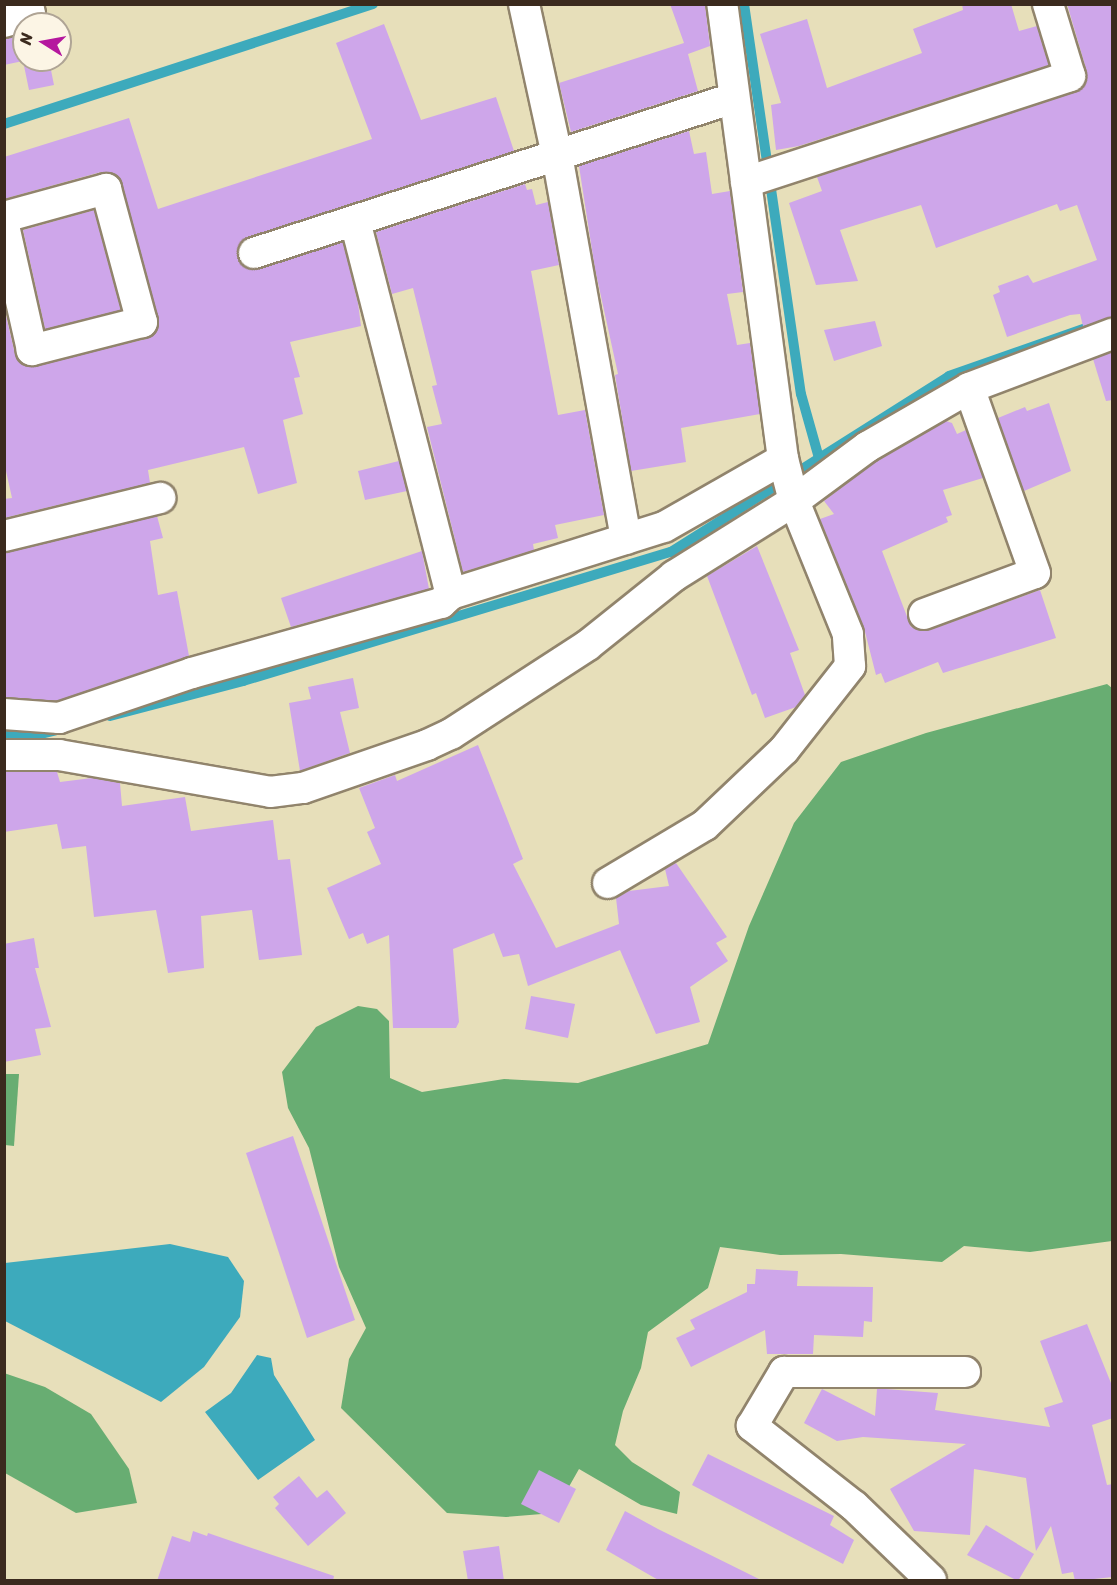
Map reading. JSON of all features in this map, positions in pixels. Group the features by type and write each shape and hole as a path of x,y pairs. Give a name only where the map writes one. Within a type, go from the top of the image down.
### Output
{"street":[{"path":"4,22 30,14 28,4"},
{"path":"524,4 557,155 626,539"},
{"path":"608,883 705,825 784,750 850,666 848,634 788,480 761,176 734,98 722,4"},
{"path":"761,176 1070,76 1048,4"},
{"path":"254,253 734,98"},
{"path":"4,217 106,189 142,322 32,350 4,226"},
{"path":"355,221 451,594"},
{"path":"4,714 59,718 192,673 441,603 451,594 664,527 867,447 969,388 1113,334"},
{"path":"924,614 1035,573 969,388"},
{"path":"4,755 59,755 270,792 303,788 451,734 588,645 788,480"},
{"path":"4,536 160,498"},
{"path":"931,1581 854,1506 752,1425 784,1372 965,1372"}],"green space":[{"path":"1107,684 1112,688 1112,1241 1030,1252 964,1246 942,1262 841,1254 780,1255 720,1247 708,1288 648,1332 641,1368 623,1411 615,1445 632,1462 680,1492 677,1514 641,1505 579,1469 554,1513 506,1517 447,1513 341,1408 349,1359 366,1328 339,1267 309,1148 288,1108 282,1072 316,1027 358,1006 377,1009 389,1021 390,1078 422,1092 504,1079 578,1083 708,1044 749,926 794,823 841,762 926,733"},
{"path":"5,1074 19,1074 14,1146 5,1145"},
{"path":"4,1373 45,1387 91,1414 129,1469 137,1503 76,1513 5,1473"}],"water":[{"path":"170,1244 228,1257 244,1281 240,1317 204,1367 161,1402 5,1321 5,1263"},
{"path":"257,1355 271,1358 274,1375 315,1440 258,1480 205,1412 231,1393"}],"building":[{"path":"670,4 705,4 710,46 688,54 698,91 571,132 559,83 684,43"},
{"path":"962,4 1011,4 1019,31 1037,26 1049,65 799,146 776,150 771,105 781,103 760,34 807,19 827,88 922,53 913,29 963,10"},
{"path":"1067,4 1113,4 1113,317 1083,326 1080,314 1070,315 1007,337 993,295 1000,292 998,286 1028,275 1033,283 1097,260 1077,205 1060,211 1057,204 936,248 921,205 840,230 858,281 816,285 789,203 822,191 817,177 1082,88 1087,72"},
{"path":"384,24 421,120 496,97 514,151 241,242 238,259 251,270 343,242 358,303 361,326 290,342 300,377 294,378 303,414 283,420 297,483 258,494 244,447 148,470 150,483 4,518 4,499 12,498 4,462 4,307 15,354 28,367 146,339 159,326 119,177 101,172 4,199 4,157 129,118 158,209 372,139 336,43"},
{"path":"12,37 12,63 4,65 4,39"},
{"path":"25,72 51,72 54,85 29,90"},
{"path":"689,131 694,154 706,152 712,194 730,191 743,292 727,294 737,345 750,343 760,414 681,428 686,462 631,471 615,375 618,374 595,269 579,166"},
{"path":"525,184 527,190 532,189 536,205 548,202 559,265 531,271 558,415 585,410 604,515 555,525 558,538 533,544 534,550 463,572 427,427 442,424 432,386 437,385 413,288 392,294 376,232"},
{"path":"94,210 121,310 45,329 23,230"},
{"path":"875,321 882,346 834,361 824,330"},
{"path":"1113,352 1113,400 1106,401 1093,359"},
{"path":"1049,403 1071,471 1024,491 998,418 1025,407 1027,411"},
{"path":"946,421 952,423 957,434 966,430 983,478 943,490 952,515 946,517 948,522 882,551 911,627 930,630 1040,590 1056,638 943,673 938,662 885,683 881,673 876,675 864,628 820,519 834,514 824,501 876,461"},
{"path":"399,461 407,491 365,500 358,471"},
{"path":"157,516 163,538 150,541 158,595 177,591 189,656 57,701 4,697 4,553"},
{"path":"757,546 799,650 790,653 805,695 796,707 765,718 756,693 752,695 707,576"},
{"path":"422,551 429,589 291,627 281,598"},
{"path":"353,678 359,708 340,712 350,753 300,771 289,703 311,699 308,687"},
{"path":"478,745 523,859 513,864 556,948 619,924 616,898 629,891 669,886 665,869 676,863 727,937 716,943 728,961 690,987 700,1022 656,1034 620,950 528,986 519,954 503,957 494,933 453,949 459,1022 456,1028 393,1028 389,935 367,944 363,933 349,939 327,888 381,864 367,832 375,828 359,788 395,775 397,781"},
{"path":"4,772 57,772 60,782 92,778 120,783 122,806 185,797 191,831 273,820 278,860 290,859 302,955 259,960 252,910 201,916 204,968 168,973 156,910 94,917 86,846 62,849 57,824 4,832"},
{"path":"34,938 39,968 35,968 51,1027 35,1029 41,1055 4,1062 4,944"},
{"path":"531,996 575,1004 568,1038 525,1029"},
{"path":"293,1136 355,1320 307,1338 246,1153"},
{"path":"756,1269 798,1271 797,1286 873,1287 872,1322 864,1321 863,1337 814,1335 813,1354 767,1354 765,1330 691,1367 676,1338 695,1329 690,1320 747,1292 747,1284 755,1284"},
{"path":"1087,1324 1113,1388 1113,1418 1092,1425 1107,1485 1113,1484 1113,1577 1075,1581 1073,1572 1062,1574 1051,1526 1036,1551 1026,1478 974,1469 970,1535 914,1531 890,1489 966,1444 863,1437 837,1441 804,1423 822,1389 875,1416 877,1389 885,1389 938,1393 935,1410 1050,1427 1044,1408 1063,1402 1040,1341"},
{"path":"708,1454 834,1516 830,1525 854,1540 843,1564 692,1485"},
{"path":"539,1470 576,1489 559,1523 521,1504"},
{"path":"299,1476 317,1498 327,1490 346,1513 308,1546 275,1508 279,1504 273,1497"},
{"path":"625,1511 763,1581 660,1581 606,1550"},
{"path":"986,1525 1034,1554 1018,1581 967,1555"},
{"path":"193,1531 207,1536 208,1533 334,1576 333,1581 157,1581 172,1536 190,1542"},
{"path":"499,1546 504,1581 468,1581 463,1551"}],"waterway":[{"path":"4,124 373,4"},
{"path":"744,4 801,394 819,458"},
{"path":"110,716 243,681 671,552 949,376 1095,325"},
{"path":"4,734 41,734 61,729"}]}
